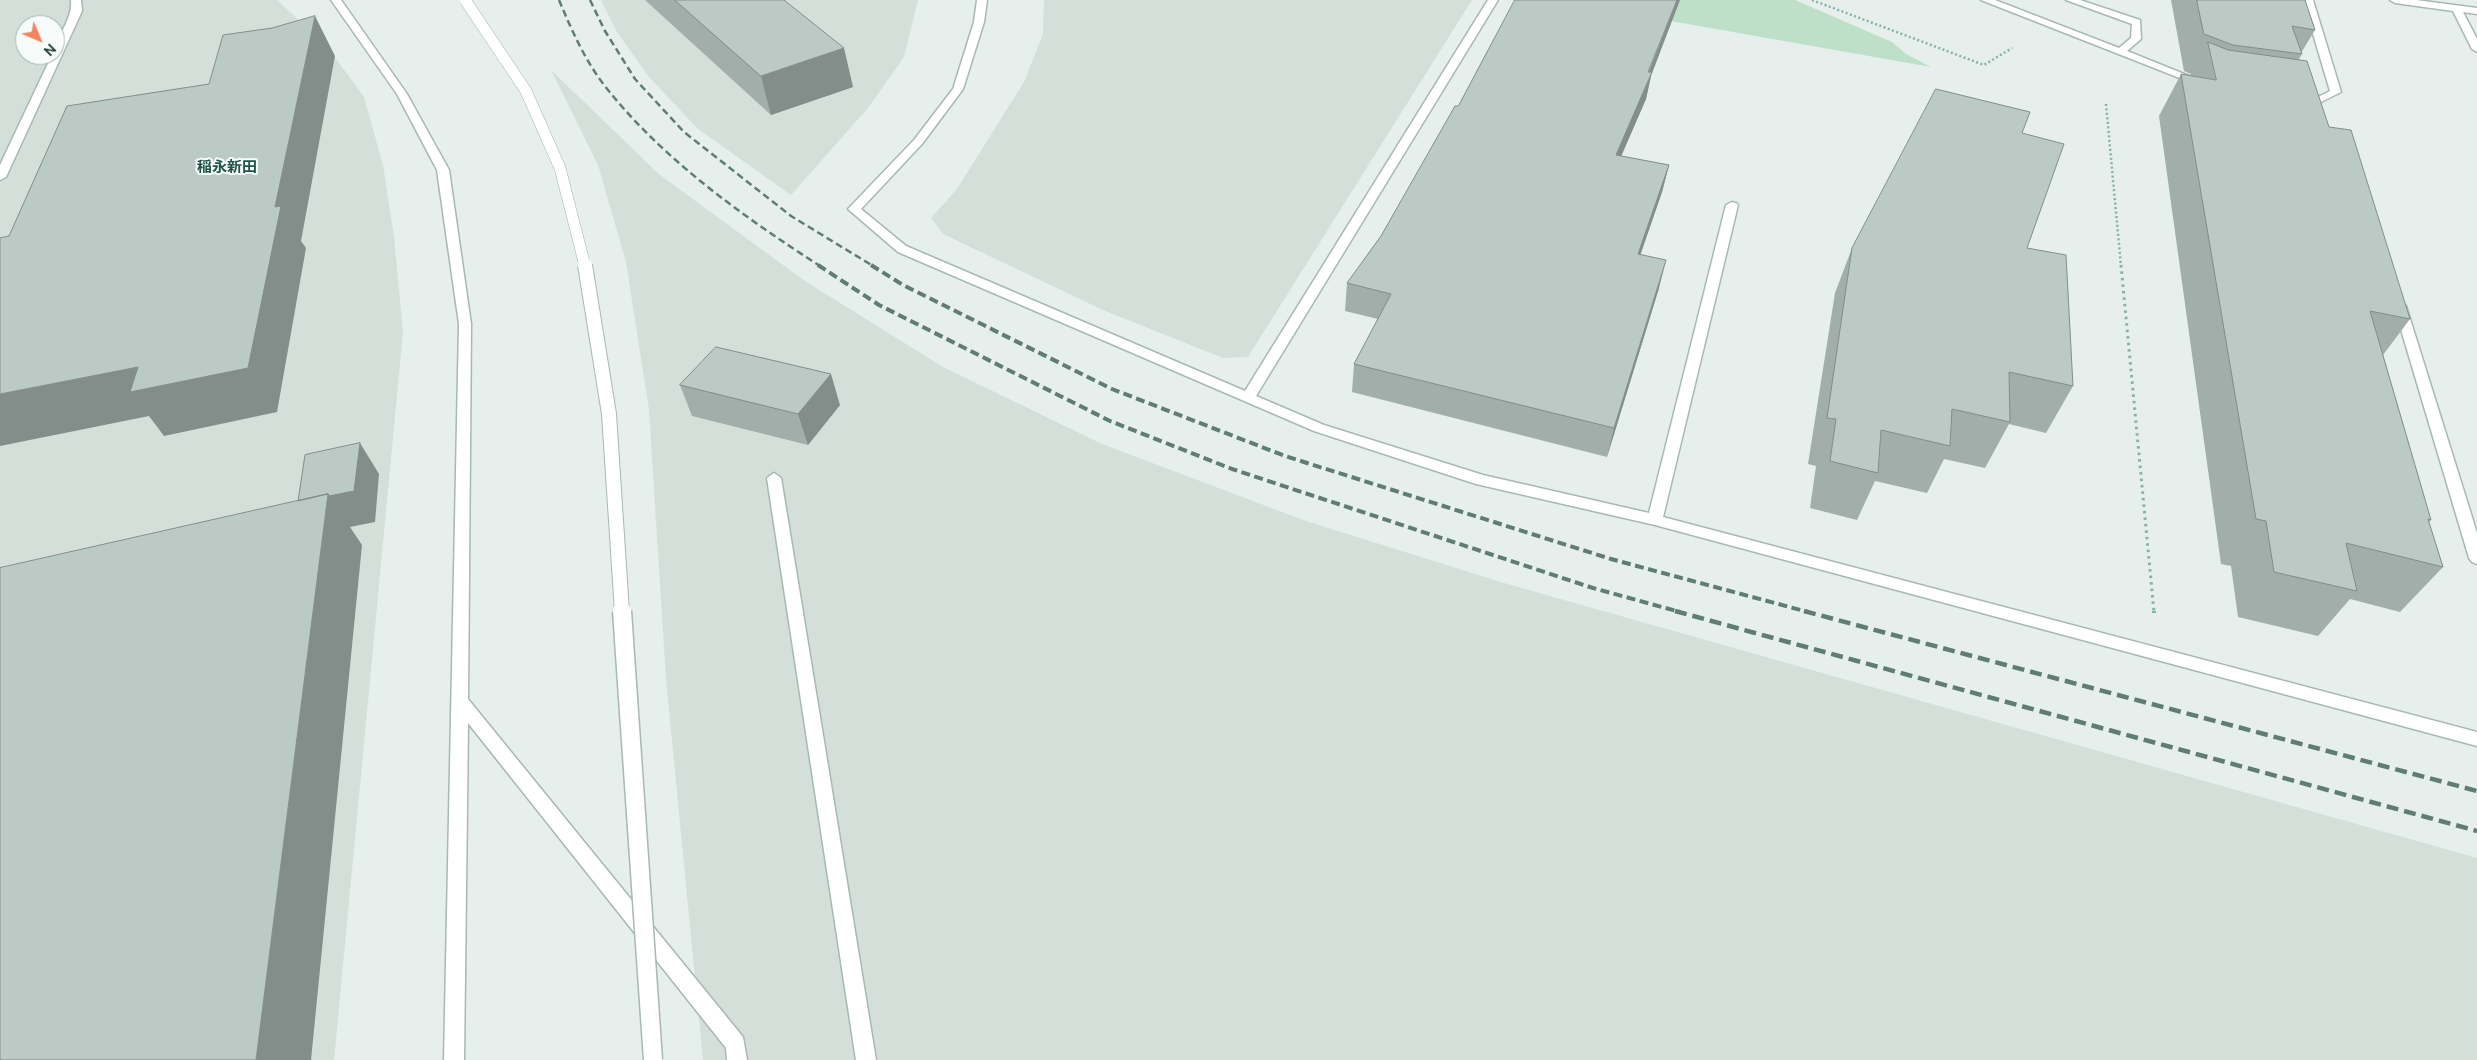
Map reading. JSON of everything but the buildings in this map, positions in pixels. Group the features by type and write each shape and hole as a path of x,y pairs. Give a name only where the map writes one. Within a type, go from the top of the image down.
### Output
{"street":[{"path":"0,177 77,11 76,0"},
{"path":"336,0 402,94 444,170 465,324 461,703 454,1060"},
{"path":"465,0 526,91 560,168 587,273 609,414 653,1060"},
{"path":"982,0 980,22 958,89 918,142 854,209 902,249 1319,428 1481,480 1655,520 2477,739"},
{"path":"1248,398 1493,0"},
{"path":"1986,0 2210,87"},
{"path":"2071,0 2137,22 2136,39 2118,52"},
{"path":"2287,98 2315,102 2336,92 2308,0"},
{"path":"2395,0 2452,5 2477,11"},
{"path":"2452,5 2477,48"},
{"path":"1655,520 1732,204"},
{"path":"2396,292 2477,558"},
{"path":"774,478 866,1060"},
{"path":"461,703 736,1044 737,1060"}],"path":[{"path":"1812,0 1984,65 2050,26"},
{"path":"2106,104 2158,654"}],"shaded area":[{"path":"0,0 277,0 325,44 364,97 383,165 394,237 403,332 334,1060 0,1060"},
{"path":"601,0 918,0 904,57 868,108 791,195 698,129 649,77 617,32"},
{"path":"1044,0 1472,0 1248,357 1223,358 1103,310 943,234 931,218 957,189 1024,82 1043,34"},
{"path":"551,70 660,175 805,281 943,367 1102,444 1306,521 1504,583 2477,858 2477,1060 703,1060 666,679 649,410 626,262 598,165"}],"green space":[{"path":"1637,0 1795,0 1892,42 1906,54 1931,67 1631,14"}],"railway":[{"path":"559,0 580,46 600,80 654,141 735,208 820,266"},
{"path":"590,0 605,31 635,79 684,132 791,216 873,266"},
{"path":"818,265 879,305 1110,421 1232,469 1593,588 1680,612"},
{"path":"871,265 903,285 1112,389 1285,456 1611,559 1808,612"},
{"path":"1675,611 2477,831"},
{"path":"1804,611 2477,791"}],"district":[{"name":"稲永新田","path":"227,167"}]}
